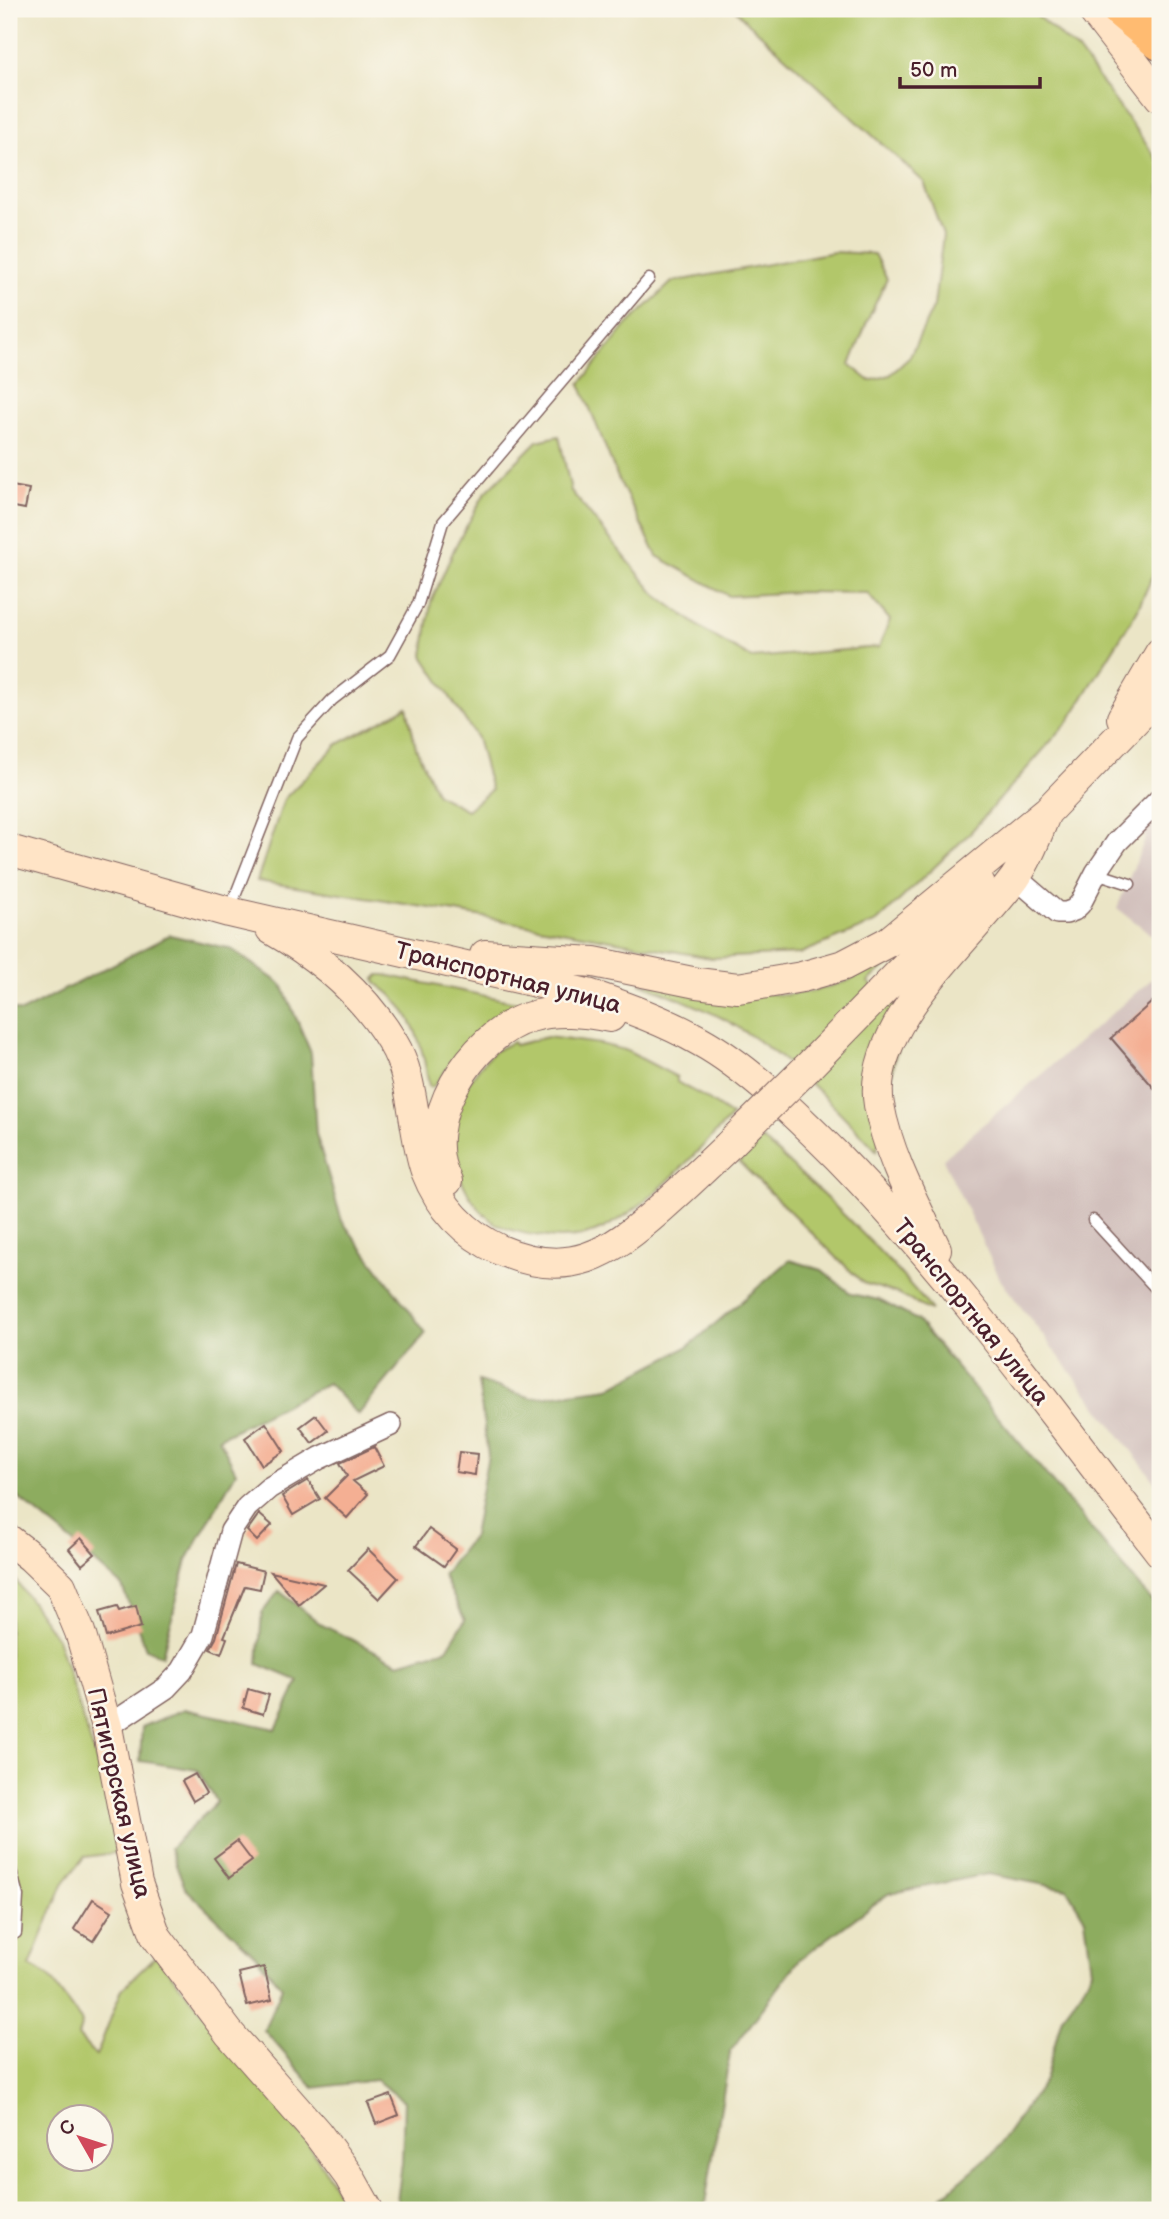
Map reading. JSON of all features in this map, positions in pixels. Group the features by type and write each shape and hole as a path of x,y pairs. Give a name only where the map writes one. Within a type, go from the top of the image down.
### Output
{"highway":[{"path":"1121,9 1160,41"}],"main road":[{"path":"1092,9 1160,97"},
{"path":"1102,755 1160,653"},
{"path":"239,914 291,940 336,974 370,1007 395,1046 410,1092 417,1138 426,1171 451,1215 485,1243 521,1259 570,1263 618,1244 731,1143 923,948 1046,812 1160,694"},
{"path":"954,1287 895,1159 879,1104 879,1074 888,1041 909,1008 1015,877 1032,847 1046,812"},
{"path":"401,950 594,962 697,983 738,988 802,977 844,965 888,942 1046,812"},
{"name":"Транспортная улица","path":"9,850 239,914 588,994 636,1011 702,1042 748,1074 816,1135 889,1210 954,1287 1160,1552"},
{"path":"521,1259 474,1221 459,1202 444,1175 439,1154 442,1113 451,1088 469,1062 508,1026 529,1017 576,1011 702,1042"},
{"name":"Пятигорская улица","path":"9,1540 61,1586 80,1632 107,1727 137,1883 156,1936 229,2033 317,2133 349,2176 368,2210"}],"street":[{"path":"1015,877 1057,913 1074,910 1116,842 1160,799"},
{"path":"107,1727 166,1688 182,1671 203,1635 231,1531 247,1507 269,1488 320,1458 391,1425"}],"lane":[{"path":"239,914 297,738 332,700 390,655 418,604 443,522 649,279"},
{"path":"1096,873 1130,884"},
{"path":"1093,1220 1160,1293"},
{"path":"9,1862 18,1896 16,1933"}],"shaded area":[{"path":"1160,803 1160,941 1117,908 1146,837 1133,826"},
{"path":"1160,972 1160,1488 1001,1281 943,1159"}],"green space":[{"path":"735,9 1029,9 1080,53 1160,163 1160,559 1137,611 1068,722 968,835 877,922 799,954 711,958 456,912 257,881 284,799 338,744 407,707 416,748 437,794 467,810 491,790 477,738 423,656 431,602 456,545 485,493 537,441 559,436 571,491 655,594 708,633 752,658 879,647 890,620 867,593 800,592 729,596 657,556 618,478 580,384 627,325 672,282 834,252 874,254 887,279 850,365 870,381 890,375 909,358 934,306 943,235 924,182"},
{"path":"170,935 231,949 282,985 311,1053 316,1134 342,1221 426,1333 358,1415 328,1383 219,1438 236,1472 187,1560 162,1656 146,1649 122,1586 9,1490 9,1008 21,1012"},
{"path":"900,952 868,982 904,1012 877,1151 824,1096 786,1062 746,1032 693,1004 640,983 785,995 814,991 848,981"},
{"path":"379,975 534,1006 495,1024 469,1041 431,1088 414,1028 402,1007 376,983 375,979"},
{"path":"547,1037 625,1050 677,1077 677,1082 732,1116 672,1177 639,1206 604,1228 573,1237 529,1234 495,1223 483,1213 463,1184 453,1149 454,1114 459,1098 486,1059 513,1042 515,1045"},
{"path":"762,1139 871,1242 912,1286 930,1311 896,1293 863,1283 739,1162"},
{"path":"790,1260 822,1270 851,1294 879,1300 917,1320 1160,1611 1160,2210 926,2210 995,2151 1045,2080 1062,2017 1082,1990 1092,1970 1085,1919 1067,1889 988,1874 888,1894 800,1959 730,2052 704,2210 397,2210 404,2101 376,2080 314,2088 264,2030 282,1987 256,1956 185,1888 170,1848 217,1802 197,1770 140,1761 142,1727 184,1709 276,1729 299,1681 258,1664 262,1613 279,1591 322,1625 399,1663 447,1649 465,1620 443,1575 473,1536 488,1455 478,1381 532,1398 609,1388 689,1346"},
{"path":"9,1571 57,1638 110,1803 116,1853 84,1857 63,1884 30,1966 48,1976 82,2022 78,2036 96,2056 122,1989 156,1956 285,2111 322,2165 348,2210 9,2210"}],"building":[{"path":"12,486 29,489 25,509 9,506"},
{"path":"1160,995 1160,1095 1111,1038"},
{"path":"316,1415 328,1431 312,1443 300,1427"},
{"path":"266,1423 284,1451 262,1465 245,1438"},
{"path":"374,1447 384,1466 353,1481 368,1494 347,1518 325,1498 347,1476 340,1463"},
{"path":"459,1452 477,1454 475,1475 456,1472"},
{"path":"308,1480 320,1499 293,1515 282,1496"},
{"path":"259,1514 272,1525 257,1541 247,1531"},
{"path":"429,1529 456,1549 444,1566 416,1546"},
{"path":"81,1538 95,1554 82,1565 69,1549"},
{"path":"368,1549 398,1578 379,1599 348,1570"},
{"path":"236,1564 264,1571 260,1589 245,1586 224,1637 227,1638 221,1654 210,1649 216,1638"},
{"path":"271,1572 324,1584 299,1605"},
{"path":"136,1606 141,1627 106,1637 99,1612 117,1607 119,1611"},
{"path":"248,1689 269,1695 263,1714 243,1708"},
{"path":"195,1774 206,1793 193,1801 182,1781"},
{"path":"237,1841 252,1861 229,1878 214,1858"},
{"path":"93,1899 112,1911 93,1941 74,1929"},
{"path":"264,1967 272,2000 247,2006 239,1973"},
{"path":"391,2095 399,2115 376,2124 368,2103"}]}
